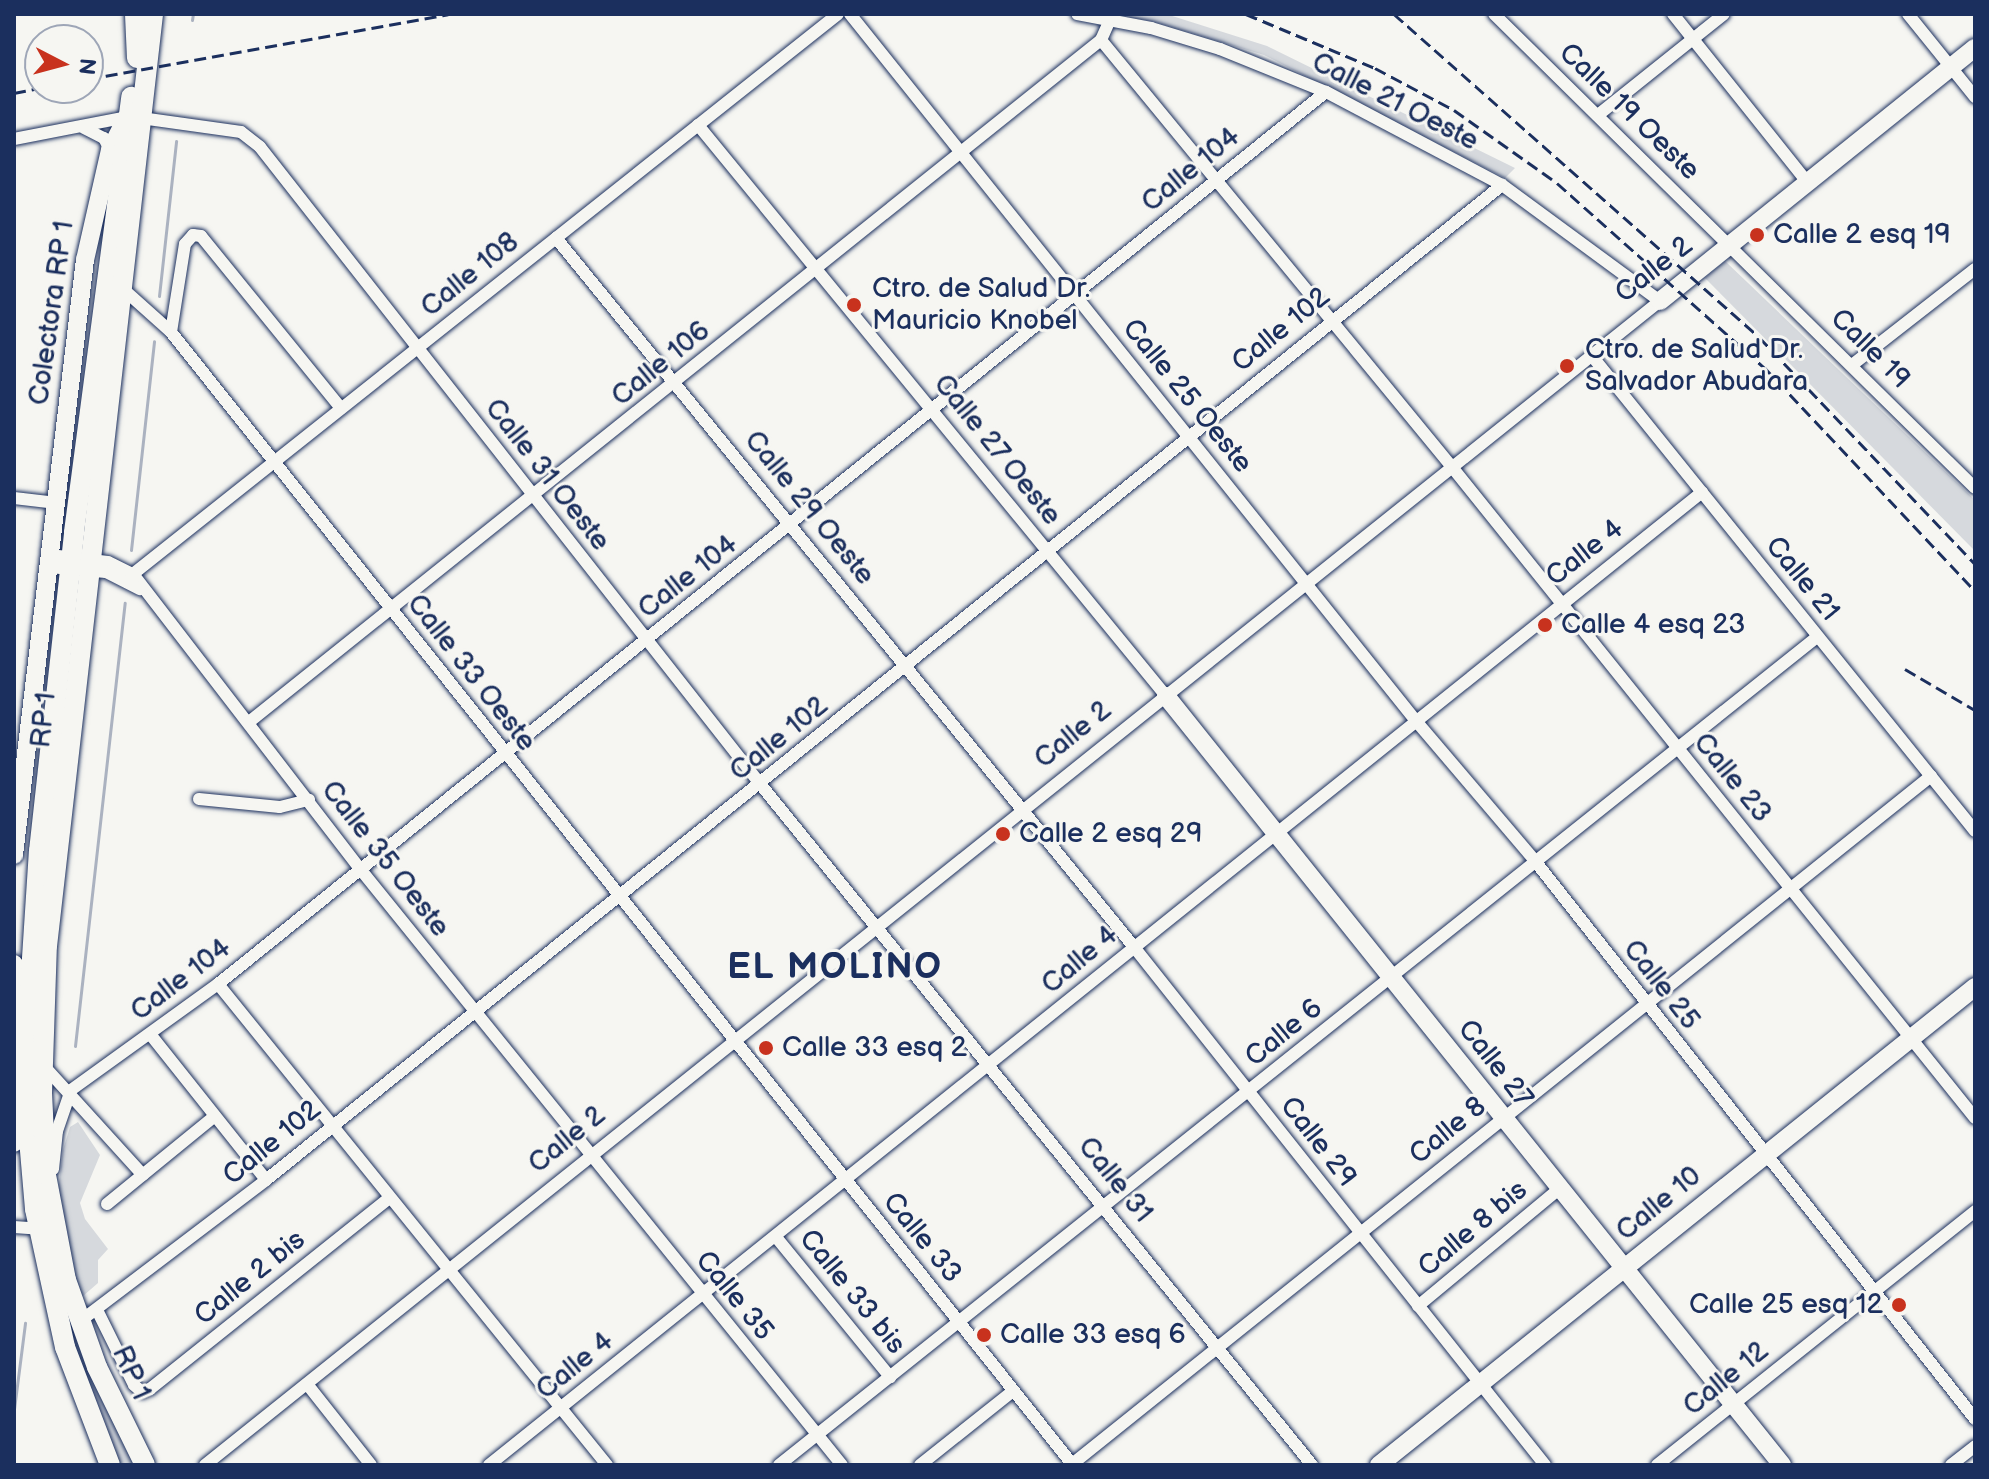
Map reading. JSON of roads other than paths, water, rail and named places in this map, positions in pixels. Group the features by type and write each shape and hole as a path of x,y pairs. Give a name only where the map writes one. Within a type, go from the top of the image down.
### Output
{"main road":[{"name":"RP 1","path":"110,1465 74,1377 48,1222 43,1065 70,563 119,315 134,118 135,14"},
{"name":"RP 1","path":"145,1465 79,1322 48,1222 28,1143 30,989 70,563 134,118 153,14"}],"street":[{"name":"Calle 108","path":"133,574 838,14"},
{"name":"Calle 25 Oeste","path":"850,14 1075,297 1309,582"},
{"name":"Calle 21 Oeste","path":"1077,14 1220,49 1326,92 1502,185 1660,301"},
{"name":"Calle 19 Oeste","path":"1494,14 1732,245"},
{"path":"1673,14 1808,183"},
{"path":"1598,115 1724,14"},
{"path":"1908,14 1975,97"},
{"path":"1101,40 1110,20"},
{"name":"Calle 106","path":"249,722 1101,40"},
{"name":"Calle 23","path":"1101,40 1219,179 1975,1118"},
{"name":"Calle 2","path":"205,1465 1975,48"},
{"name":"Calle 104","path":"71,1090 218,984 793,525 1326,92"},
{"name":"Calle 31 Oeste","path":"14,139 134,118 228,129 251,138 761,785 879,926"},
{"name":"Colectora RP 1","path":"14,855 70,563 57,503 85,260 110,150 134,118"},
{"name":"Calle 27 Oeste","path":"698,125 934,409 1166,696"},
{"path":"77,128 98,133 110,150"},
{"name":"Calle 102","path":"79,1322 98,1312 266,1180 617,896 761,785 1332,319 1502,185"},
{"path":"171,332 185,244 193,235 201,236 341,408"},
{"name":"Calle 29 Oeste","path":"556,238 1023,811"},
{"name":"Calle 19","path":"1732,245 1975,488"},
{"path":"1852,365 1975,269"},
{"name":"Calle 33 Oeste","path":"122,288 171,332 733,1042"},
{"path":"119,315 151,312"},
{"name":"Calle 21","path":"1592,356 1975,831"},
{"name":"Calle 4","path":"489,1465 845,1182 1273,832 1702,492"},
{"path":"14,498 57,503"},
{"path":"70,563 133,574"},
{"name":"Calle 35 Oeste","path":"70,563 114,574 142,591"},
{"name":"Calle 35 Oeste","path":"133,574 142,591 249,722 361,870 591,1157"},
{"name":"Calle 25","path":"1309,582 1416,721 1535,861 1645,1005 1767,1153 1975,1419"},
{"name":"Calle 6","path":"779,1465 1817,637"},
{"name":"Calle 27","path":"1166,696 1782,1465"},
{"name":"Calle 8","path":"1072,1465 1931,776"},
{"path":"199,799 280,807 309,800"},
{"name":"Calle 29","path":"1023,811 1545,1465"},
{"name":"Calle 31","path":"879,926 1312,1465"},
{"path":"14,964 20,1038 14,1143"},
{"path":"218,984 387,1200 607,1465"},
{"name":"Calle 10","path":"1379,1465 1975,987"},
{"path":"150,1034 266,1180"},
{"name":"Calle 33","path":"733,1042 1072,1465"},
{"path":"43,1065 54,1081 71,1090 143,1175"},
{"path":"14,1227 48,1222 57,1131 71,1090"},
{"path":"107,1204 215,1116"},
{"name":"Calle 35","path":"591,1157 842,1465"},
{"name":"Calle 8 bis","path":"1418,1306 1559,1189"},
{"name":"Calle 2 bis","path":"98,1312 142,1392 387,1200"},
{"name":"Calle 12","path":"1657,1465 1975,1211"},
{"name":"Calle 33 bis","path":"776,1237 890,1377"},
{"path":"307,1384 371,1465"},
{"path":"920,1465 1013,1391"},
{"path":"1951,1465 1975,1446"}],"waterway":[{"path":"192,20 193,14"},
{"path":"159,296 176,141"},
{"path":"131,550 154,341"},
{"path":"75,1046 125,603"},
{"path":"14,1409 25,1323"}],"railway":[{"path":"104,76 448,14"},
{"path":"1246,14 1375,68 1454,110 1557,183 1765,368 1975,591"},
{"path":"1394,14 1759,337 1975,564"},
{"path":"14,93 24,91"},
{"path":"1905,669 1975,710"}],"place":[{"name":"Calle 2 esq 19","path":"1757,235"},
{"name":"Ctro. de Salud Dr. Mauricio Knobel","path":"854,305"},
{"name":"Ctro. de Salud Dr. Salvador Abudara","path":"1567,366"},
{"name":"Calle 4 esq 23","path":"1545,625"},
{"name":"Calle 2 esq 29","path":"1003,834"},
{"name":"Calle 33 esq 2","path":"766,1048"},
{"name":"Calle 25 esq 12","path":"1899,1305"},
{"name":"Calle 33 esq 6","path":"984,1335"}],"district":[{"name":"EL MOLINO","path":"835,968"}]}
